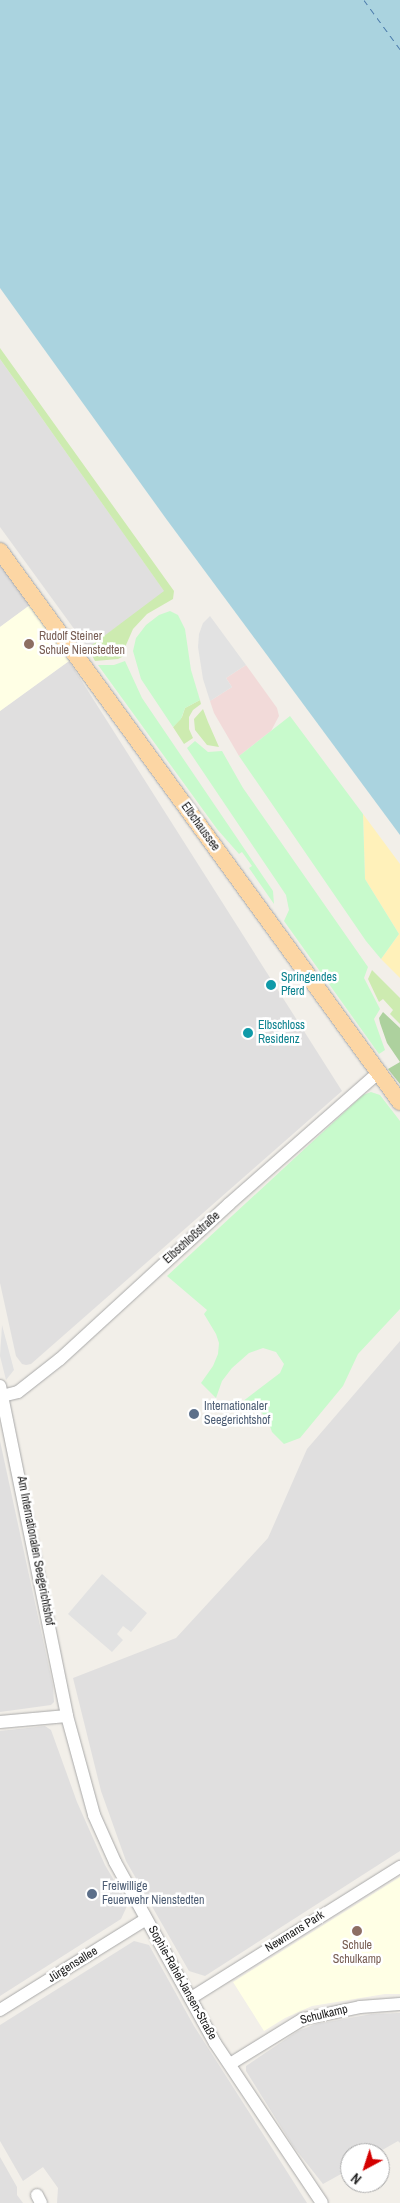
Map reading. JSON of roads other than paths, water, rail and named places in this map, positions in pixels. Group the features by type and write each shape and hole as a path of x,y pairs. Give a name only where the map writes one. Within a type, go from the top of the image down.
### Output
{"main road":[{"name":"Elbchaussee","path":"0,551 400,1102"}],"street":[{"name":"Elbschloßstraße","path":"1,1391 18,1392 60,1359 229,1204 378,1073"},
{"name":"Am Internationalen Seegerichtshof","path":"1,1391 67,1716"},
{"path":"0,1722 67,1716"},
{"name":"Sophie-Rahel-Jansen-Straße","path":"67,1716 94,1815 115,1862 215,2043 322,2203"},
{"name":"Newmans Park","path":"191,1998 400,1867"},
{"name":"Jürgensallee","path":"0,2010 146,1919"},
{"name":"Schulkamp","path":"230,2064 302,2019 360,2007 400,2004"}],"water":[{"path":"0,0 400,0 400,835 167,520 0,288"}],"place":[{"name":"Rudolf Steiner Schule Nienstedten","path":"29,644"},
{"name":"Springendes Pferd","path":"271,985"},
{"name":"Elbschloss Residenz","path":"248,1033"},
{"name":"Internationaler Seegerichtshof","path":"194,1414"},
{"name":"Freiwillige Feuerwehr Nienstedten","path":"92,1894"},
{"name":"Schule Schulkamp","path":"357,1931"}]}
